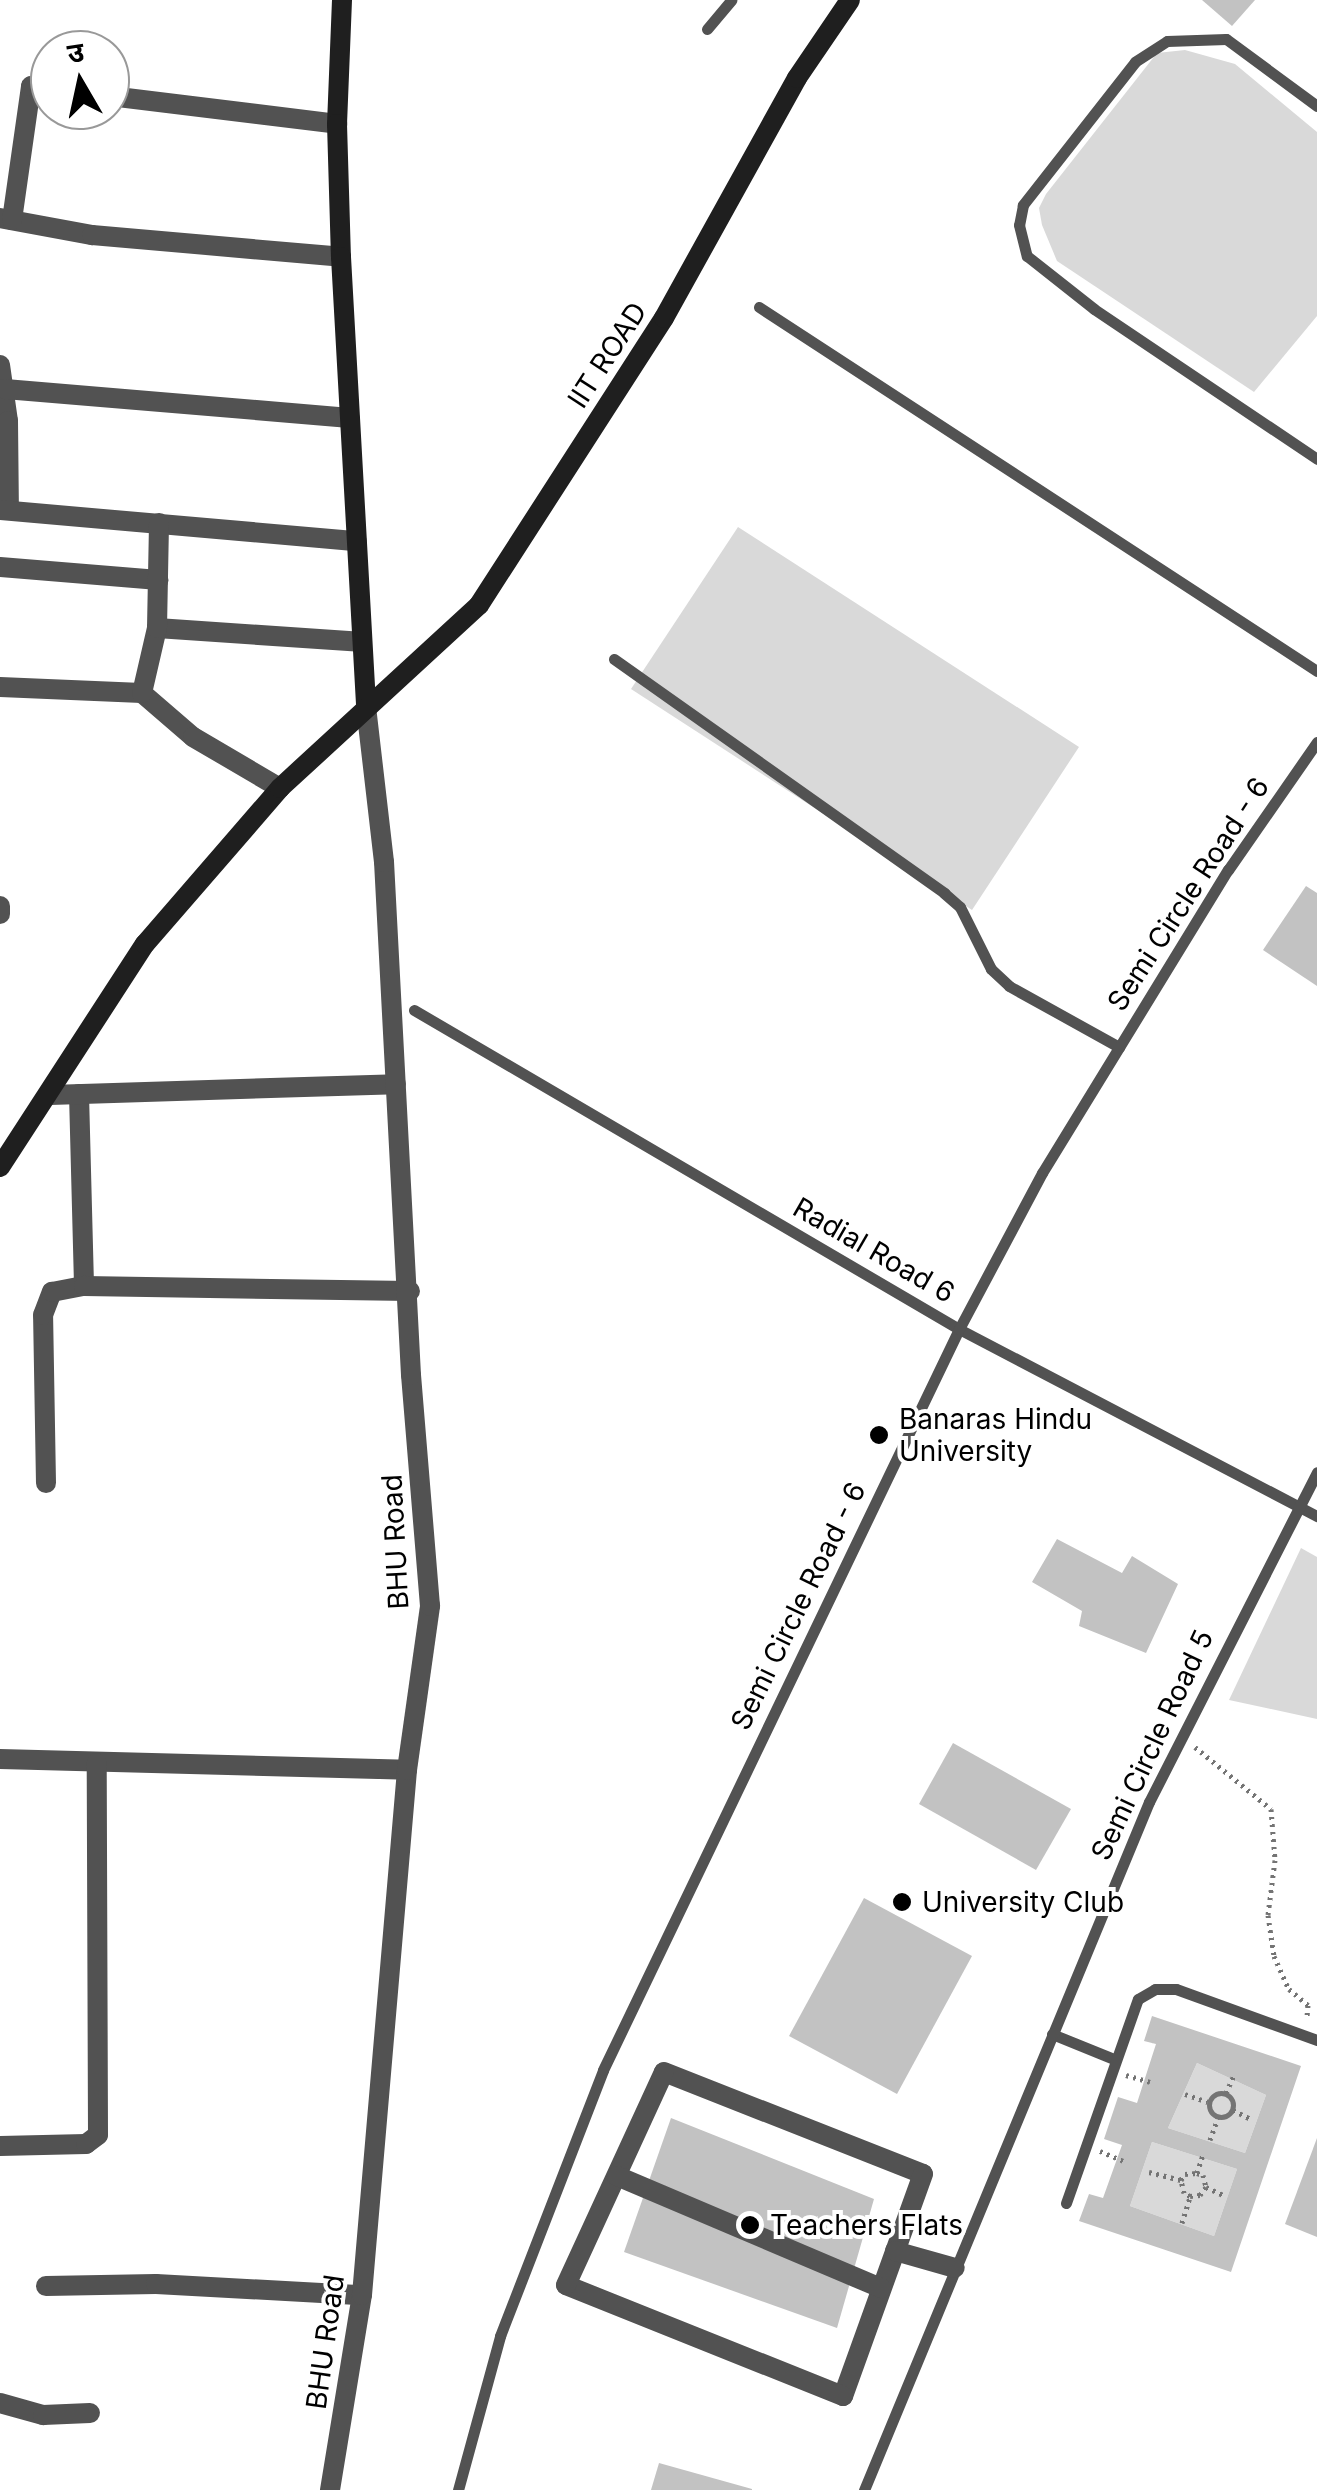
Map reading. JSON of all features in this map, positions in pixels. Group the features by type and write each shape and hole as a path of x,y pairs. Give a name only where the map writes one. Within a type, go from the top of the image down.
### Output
{"street":[{"path":"342,0 337,124 341,256 366,707"},
{"name":"IIT ROAD","path":"0,1167 145,944 280,788 479,605 664,318 796,78 850,0"},
{"path":"30,96 6,219 92,234 341,256"},
{"path":"130,98 337,124"},
{"path":"0,365 4,389 4,510 357,541"},
{"path":"4,389 350,418"},
{"path":"142,693 157,628 159,523"},
{"path":"0,567 158,580"},
{"path":"157,628 360,642"},
{"path":"0,687 124,689 142,693 193,737 280,788"},
{"name":"BHU Road","path":"330,2490 362,2296 407,1770 430,1606 412,1375 384,862 366,707"},
{"path":"0,906 0,914"},
{"path":"50,1095 396,1084"},
{"path":"79,1094 84,1286"},
{"path":"46,1482 43,1315 52,1292 84,1286 410,1291"},
{"path":"0,1759 407,1770"},
{"path":"0,2146 86,2144 98,2135 97,1764"},
{"path":"664,2072 923,2174 895,2250 843,2396 566,2285 664,2072"},
{"path":"616,2176 881,2288"},
{"path":"895,2250 955,2268"},
{"path":"46,2286 156,2284 362,2296"},
{"path":"0,2404 42,2416 90,2413"}],"lane":[{"path":"706,29 731,0"},
{"path":"1317,106 1226,39 1166,42 1135,62 1023,205 1020,225 1028,256 1081,298 1317,460"},
{"path":"758,307 1317,671"},
{"path":"614,659 944,892 960,907 990,969 1009,986 1119,1047"},
{"name":"Semi Circle Road - 6","path":"458,2490 500,2336 603,2070 959,1329 1042,1173 1228,870 1317,742"},
{"name":"Radial Road 6","path":"414,1010 959,1329 1317,1516"},
{"name":"Semi Circle Road 5","path":"864,2490 1180,1736 1317,1472"},
{"path":"1066,2203 1138,1998 1155,1989 1176,1989 1311,2039"},
{"path":"1052,2034 1114,2058"}],"path":[{"path":"1180,1736 1270,1809 1275,1860 1270,1929 1274,1956 1289,1990 1308,2005 1311,2039"},
{"path":"1234,2073 1226,2094 1233,2110 1250,2119"},
{"path":"1185,2094 1208,2102"},
{"path":"1218,2118 1208,2109 1208,2102 1216,2094 1226,2094"},
{"path":"1210,2140 1218,2118 1233,2110"},
{"path":"1197,2173 1204,2154"},
{"path":"1149,2172 1181,2180"},
{"path":"1206,2187 1200,2195 1190,2196 1184,2193 1181,2180 1184,2174 1197,2173 1203,2176 1206,2187 1225,2196"},
{"path":"1182,2223 1190,2196"}],"shaded area":[{"path":"1185,50 1235,64 1317,132 1317,316 1254,392 1057,261 1042,225 1039,208 1046,194 1157,53"},
{"path":"738,527 1079,747 972,910 631,689"},
{"path":"1301,1548 1317,1557 1317,1719 1229,1700"},
{"path":"1197,2063 1266,2095 1245,2153 1168,2128"},
{"path":"1152,2142 1237,2169 1214,2236 1130,2206"}],"building":[{"path":"1202,0 1255,0 1232,26"},
{"path":"1306,886 1317,893 1317,986 1263,950"},
{"path":"1057,1539 1122,1573 1132,1556 1178,1584 1146,1653 1079,1626 1082,1611 1032,1582"},
{"path":"953,1743 1071,1809 1036,1870 919,1804"},
{"path":"864,1898 972,1956 897,2094 789,2036"},
{"path":"1152,2016 1301,2066 1231,2272 1079,2221 1089,2194 1103,2198 1122,2145 1104,2139 1118,2097 1137,2103 1156,2044 1144,2041","holes":["1197,2063 1266,2095 1245,2153 1168,2128","1152,2142 1237,2169 1214,2236 1130,2206"]},
{"name":"Teachers Flats","path":"671,2118 874,2199 837,2328 624,2252"},
{"path":"1317,2138 1317,2237 1285,2224"},
{"path":"659,2463 752,2489 752,2490 651,2490"}],"place":[{"name":"Banaras Hindu University","path":"879,1435"},
{"name":"University Club","path":"902,1902"},
{"name":"Teachers Flats","path":"750,2225"}]}
